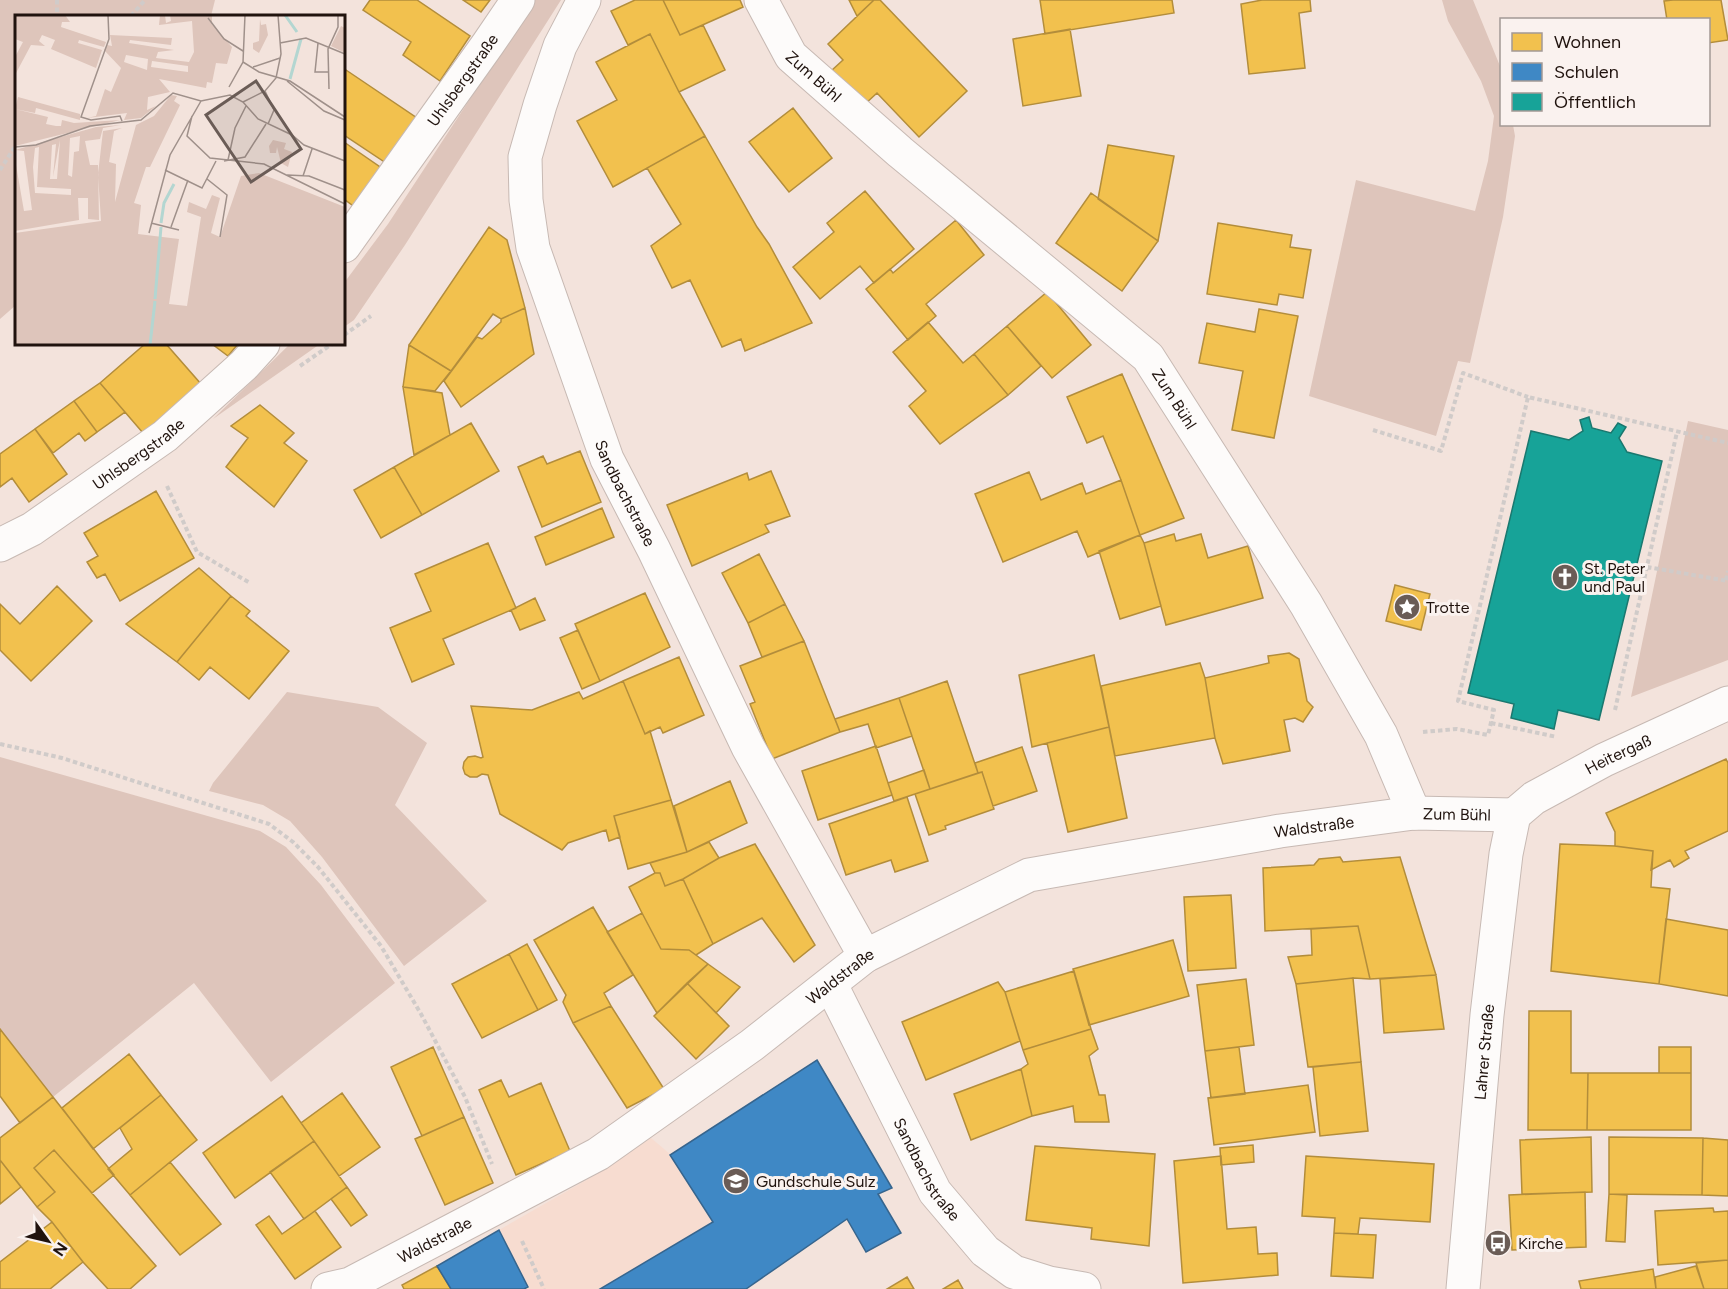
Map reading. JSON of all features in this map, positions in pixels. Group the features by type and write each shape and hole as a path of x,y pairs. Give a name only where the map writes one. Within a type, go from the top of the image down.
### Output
{"street":[{"name":"Uhlsbergstraße","path":"345,245 518,0"},
{"name":"Sandbachstraße","path":"584,0 560,46 525,157 526,200 533,248 608,459 748,747 865,956"},
{"name":"Zum Bühl","path":"761,0 791,56 900,152 1148,357 1306,604 1381,735 1414,813 1514,815"},
{"name":"Uhlsbergstraße","path":"0,545 32,529 165,436 228,380 262,345"},
{"name":"Heitergaß","path":"1514,815 1534,798 1604,760 1728,703"},
{"name":"Waldstraße","path":"328,1289 350,1284 598,1154 752,1046 865,956 1029,875 1280,831 1414,813"},
{"name":"Lahrer Straße","path":"1463,1289 1487,1015 1506,854 1514,815"},
{"name":"Sandbachstraße","path":"831,985 935,1192 985,1251 1014,1272 1049,1283 1084,1289"}],"path":[{"path":"132,15 146,0"},
{"path":"0,170 15,147"},
{"path":"345,334 371,316"},
{"path":"1373,430 1441,451 1463,373 1528,397 1728,443"},
{"path":"1457,729 1488,735 1494,710 1458,701 1528,397"},
{"path":"1604,760 1677,432"},
{"path":"150,447 197,552 250,583"},
{"path":"1647,567 1727,580 1728,571"},
{"path":"1491,723 1558,737"},
{"path":"0,744 62,758 269,824 293,842 318,867 381,946 421,1014 465,1097 544,1289"}],"shaded area":[{"path":"0,0 215,0 211,15 15,15 15,306 0,319"},
{"path":"535,0 561,0 405,245 354,320 345,326 345,282 388,224"},
{"path":"1442,0 1473,0 1500,66 1500,126 1513,126 1515,136 1503,217 1470,363 1458,361 1436,436 1309,396 1356,180 1475,211 1488,161 1494,116 1481,81 1448,21"},
{"path":"289,345 319,345 213,419"},
{"path":"1688,421 1728,430 1728,660 1631,697"},
{"path":"287,692 378,707 427,743 395,805 487,901 404,966 322,857 290,821 263,805 209,791 213,783"},
{"path":"0,757 260,831 286,847 321,885 395,983 271,1082 194,983 53,1097 0,1029"},
{"name":"Gundschule Sulz","path":"817,1060 892,1188 878,1195 901,1233 866,1252 846,1219 746,1289 524,1289 528,1286 499,1230 597,1174 651,1138 670,1154"}],"building: Wohnen":[{"path":"370,0 417,0 470,36 440,81 403,55 411,42 363,10"},
{"path":"463,0 490,0 481,12"},
{"path":"635,0 663,0 680,35 703,25 725,70 679,92 650,34 628,45 611,11"},
{"path":"663,0 740,0 743,7 680,35"},
{"path":"849,0 874,0 857,16"},
{"path":"874,0 880,0 967,91 919,137 877,93 864,105 831,71 843,60 828,44"},
{"path":"1040,0 1172,0 1174,13 1045,34"},
{"path":"1262,0 1310,0 1311,11 1299,13 1305,68 1249,74 1241,4"},
{"path":"1721,0 1728,40 1710,43 1710,18 1667,18 1664,1"},
{"path":"1070,29 1081,96 1023,106 1013,39"},
{"path":"650,34 679,92 705,136 613,187 577,121 617,100 596,62"},
{"path":"346,70 417,118 386,163 345,136"},
{"path":"793,108 832,158 789,192 749,142"},
{"path":"705,136 769,244 812,323 745,351 741,339 722,347 690,280 672,288 651,246 681,224 647,168"},
{"path":"345,143 383,169 356,208 345,200"},
{"path":"1108,145 1174,156 1158,241 1098,199"},
{"path":"865,191 914,249 874,283 860,266 820,299 793,267 834,232 827,223"},
{"path":"1091,193 1158,241 1122,291 1056,243"},
{"path":"956,220 984,255 926,304 936,316 908,340 866,289 890,269 893,273"},
{"path":"1218,223 1292,235 1290,247 1311,250 1303,298 1279,294 1277,305 1207,294"},
{"path":"489,227 507,240 525,308 501,319 493,314 451,371 409,345"},
{"path":"1047,292 1091,345 1052,378 1007,326"},
{"path":"525,308 534,354 461,407 444,381 477,337 482,339 501,322 501,319"},
{"path":"1259,309 1298,316 1274,438 1232,430 1243,371 1199,363 1207,323 1255,332"},
{"path":"928,322 963,363 974,354 1008,395 940,444 909,406 926,391 893,352"},
{"path":"1007,326 1041,366 1008,395 974,354"},
{"path":"144,345 167,345 201,384 143,433 100,383"},
{"path":"213,345 237,345 228,356"},
{"path":"409,345 451,371 435,391 403,387"},
{"path":"1122,374 1184,518 1140,535 1103,436 1087,443 1067,397"},
{"path":"100,383 125,412 97,432 74,401"},
{"path":"403,387 442,393 450,435 414,455"},
{"path":"74,401 97,432 85,441 79,433 53,453 35,429"},
{"path":"260,405 294,433 284,443 307,461 274,507 226,467 248,438 231,426"},
{"path":"471,423 499,471 422,515 394,467"},
{"path":"35,429 67,474 29,502 12,478 0,487 0,454"},
{"path":"580,451 601,502 542,527 518,467 543,456 547,464"},
{"path":"394,467 422,515 381,538 354,490"},
{"path":"771,471 790,516 765,525 769,532 692,566 667,505 747,473 749,480"},
{"path":"1029,472 1041,500 1082,483 1086,494 1121,480 1140,535 1088,557 1077,531 1003,562 975,494"},
{"path":"156,491 194,558 120,601 105,574 97,578 87,562 98,556 84,533"},
{"path":"602,508 614,537 546,565 535,537"},
{"path":"1174,534 1176,541 1201,534 1208,558 1248,546 1263,598 1166,625 1144,543"},
{"path":"1140,535 1161,606 1120,619 1099,551"},
{"path":"488,543 516,608 443,639 454,664 412,682 390,628 431,611 415,574"},
{"path":"759,554 785,604 748,623 722,573"},
{"path":"199,568 231,596 177,662 126,624"},
{"path":"1395,585 1430,594 1421,630 1386,621"},
{"path":"57,586 92,621 31,681 0,650 0,604 20,624"},
{"path":"645,593 670,647 600,681 575,624"},
{"path":"231,596 250,611 246,616 289,651 249,699 210,667 199,680 177,662"},
{"path":"535,598 545,620 520,630 511,610"},
{"path":"785,604 804,641 762,657 748,623"},
{"path":"578,630 600,681 582,689 560,638"},
{"path":"804,641 840,732 772,759 750,704 755,702 740,666"},
{"path":"1289,653 1299,659 1307,701 1313,707 1303,722 1295,718 1284,720 1290,751 1223,764 1215,738 1205,678 1269,663 1268,656"},
{"path":"1094,655 1109,727 1032,747 1019,675"},
{"path":"679,657 704,715 663,733 660,727 645,734 623,681"},
{"path":"1200,663 1205,678 1215,738 1115,756 1101,686"},
{"path":"623,681 645,734 650,731 671,800 614,816 620,837 609,841 606,830 568,843 562,850 500,814 488,775 470,777 465,774 464,762 468,757 483,757 471,706 532,710 579,692 583,699"},
{"path":"947,681 978,773 930,789 899,698"},
{"path":"899,698 912,736 876,748 868,724 840,732 835,719"},
{"path":"1109,727 1127,818 1068,832 1047,743"},
{"path":"876,746 892,795 818,820 802,771"},
{"path":"1022,747 1037,791 993,806 982,772 978,773 975,763"},
{"path":"1726,759 1728,763 1728,831 1685,851 1689,858 1674,867 1670,860 1651,870 1653,851 1615,846 1615,832 1606,813"},
{"path":"924,770 930,789 894,801 888,783"},
{"path":"982,772 994,809 945,826 946,829 929,835 915,794"},
{"path":"730,781 747,823 687,852 674,806"},
{"path":"907,797 928,861 895,872 891,860 846,875 829,824"},
{"path":"671,800 687,852 628,869 614,816"},
{"path":"709,842 719,858 683,879 665,886 660,873 655,873 650,863 687,852"},
{"path":"755,844 815,945 794,962 762,918 713,944 683,879 719,858"},
{"path":"1560,844 1615,846 1653,851 1651,887 1670,889 1659,984 1551,971"},
{"path":"1340,857 1343,862 1400,857 1436,975 1370,979 1358,926 1265,931 1263,868 1314,865 1319,859"},
{"path":"655,873 660,873 665,886 683,879 713,944 696,955 689,950 661,949 629,887"},
{"path":"1231,895 1236,968 1188,971 1184,897"},
{"path":"593,907 633,975 604,993 611,1006 573,1023 563,1002 566,995 534,940"},
{"path":"642,913 661,949 689,950 708,964 657,1013 607,932"},
{"path":"1666,919 1728,930 1728,996 1659,984"},
{"path":"1358,926 1370,979 1353,978 1296,984 1288,957 1312,955 1311,929"},
{"path":"1173,940 1189,996 1089,1025 1073,969"},
{"path":"527,944 557,1000 538,1010 509,954"},
{"path":"509,954 538,1010 482,1038 452,984"},
{"path":"708,964 740,987 716,1013 687,983"},
{"path":"1074,971 1091,1029 1023,1050 1005,992"},
{"path":"1436,975 1444,1029 1384,1033 1380,979"},
{"path":"1353,978 1361,1062 1308,1067 1296,984"},
{"path":"1246,979 1254,1045 1205,1051 1197,985"},
{"path":"998,982 1005,992 1020,1041 926,1080 902,1022"},
{"path":"687,983 729,1026 696,1059 654,1016"},
{"path":"611,1006 664,1089 627,1108 573,1023"},
{"path":"1529,1011 1571,1011 1571,1073 1588,1073 1587,1130 1528,1130"},
{"path":"0,1029 53,1097 20,1123 0,1096"},
{"path":"1091,1029 1098,1049 1089,1056 1099,1095 1105,1095 1109,1122 1075,1122 1073,1106 1032,1116 1021,1069 1028,1064 1023,1050"},
{"path":"433,1047 464,1117 422,1136 391,1067"},
{"path":"1239,1047 1245,1094 1211,1098 1205,1051"},
{"path":"1659,1047 1691,1047 1691,1073 1659,1073"},
{"path":"129,1054 161,1095 93,1149 62,1108"},
{"path":"1361,1062 1368,1131 1320,1136 1313,1067"},
{"path":"1021,1069 1032,1116 971,1140 954,1094"},
{"path":"1588,1073 1691,1073 1691,1130 1587,1130"},
{"path":"501,1080 509,1097 541,1083 570,1151 516,1175 479,1090"},
{"path":"1308,1085 1315,1132 1214,1145 1208,1098"},
{"path":"342,1093 380,1147 339,1176 301,1123"},
{"path":"161,1095 197,1140 130,1195 108,1169 132,1149 120,1128"},
{"path":"282,1096 314,1141 235,1198 203,1153"},
{"path":"53,1097 114,1175 92,1193 54,1150 34,1168 55,1192 37,1207 0,1160 0,1138"},
{"path":"464,1117 493,1183 445,1205 415,1139"},
{"path":"1591,1137 1592,1192 1522,1194 1520,1140"},
{"path":"1609,1137 1703,1138 1702,1195 1609,1194"},
{"path":"1703,1138 1728,1140 1728,1196 1702,1195"},
{"path":"314,1141 347,1187 304,1219 270,1172"},
{"path":"1253,1145 1254,1162 1221,1165 1220,1148"},
{"path":"1035,1146 1155,1154 1149,1246 1091,1239 1092,1228 1026,1220"},
{"path":"54,1150 156,1266 130,1289 108,1289 37,1207 55,1192 34,1168"},
{"path":"1221,1156 1227,1229 1256,1227 1258,1254 1277,1253 1278,1275 1183,1283 1174,1161"},
{"path":"1306,1156 1434,1164 1430,1222 1360,1218 1358,1234 1334,1233 1335,1218 1302,1216"},
{"path":"0,1160 21,1187 0,1204"},
{"path":"170,1162 221,1224 180,1255 130,1195"},
{"path":"347,1187 367,1215 351,1226 331,1199"},
{"path":"1585,1192 1586,1247 1512,1250 1509,1195"},
{"path":"1609,1194 1627,1195 1625,1242 1606,1241"},
{"path":"1713,1208 1714,1212 1728,1211 1728,1260 1658,1265 1655,1211"},
{"path":"315,1211 341,1247 295,1279 256,1225 269,1216 282,1234"},
{"path":"52,1222 83,1262 50,1289 0,1289 0,1262"},
{"path":"1334,1233 1376,1235 1373,1278 1331,1276"},
{"path":"1728,1260 1728,1289 1704,1289 1696,1263"},
{"path":"437,1266 451,1289 404,1289 402,1285"},
{"path":"1696,1266 1704,1289 1656,1289 1655,1277"},
{"path":"1653,1269 1656,1289 1581,1289 1579,1281"},
{"path":"907,1277 914,1289 887,1289"},
{"path":"958,1280 963,1289 943,1289"}],"building: Schulen":[{"name":"Gundschule Sulz","path":"817,1060 892,1188 878,1194 901,1233 866,1252 847,1219 746,1289 600,1289 713,1222 670,1155"},
{"path":"499,1230 528,1287 524,1289 451,1289 437,1266"}],"building: Öffentlich":[{"name":"St. Peter und Paul","path":"1589,417 1592,428 1611,433 1618,423 1626,427 1619,438 1627,452 1662,461 1599,720 1558,710 1554,729 1511,718 1514,704 1468,693 1531,431 1569,440 1583,431 1580,420"}],"place":[{"name":"St. Peter und Paul","path":"1565,577"},
{"name":"Trotte","path":"1407,607"},
{"name":"Gundschule Sulz","path":"736,1181"},
{"name":"Kirche","path":"1498,1243"}]}
